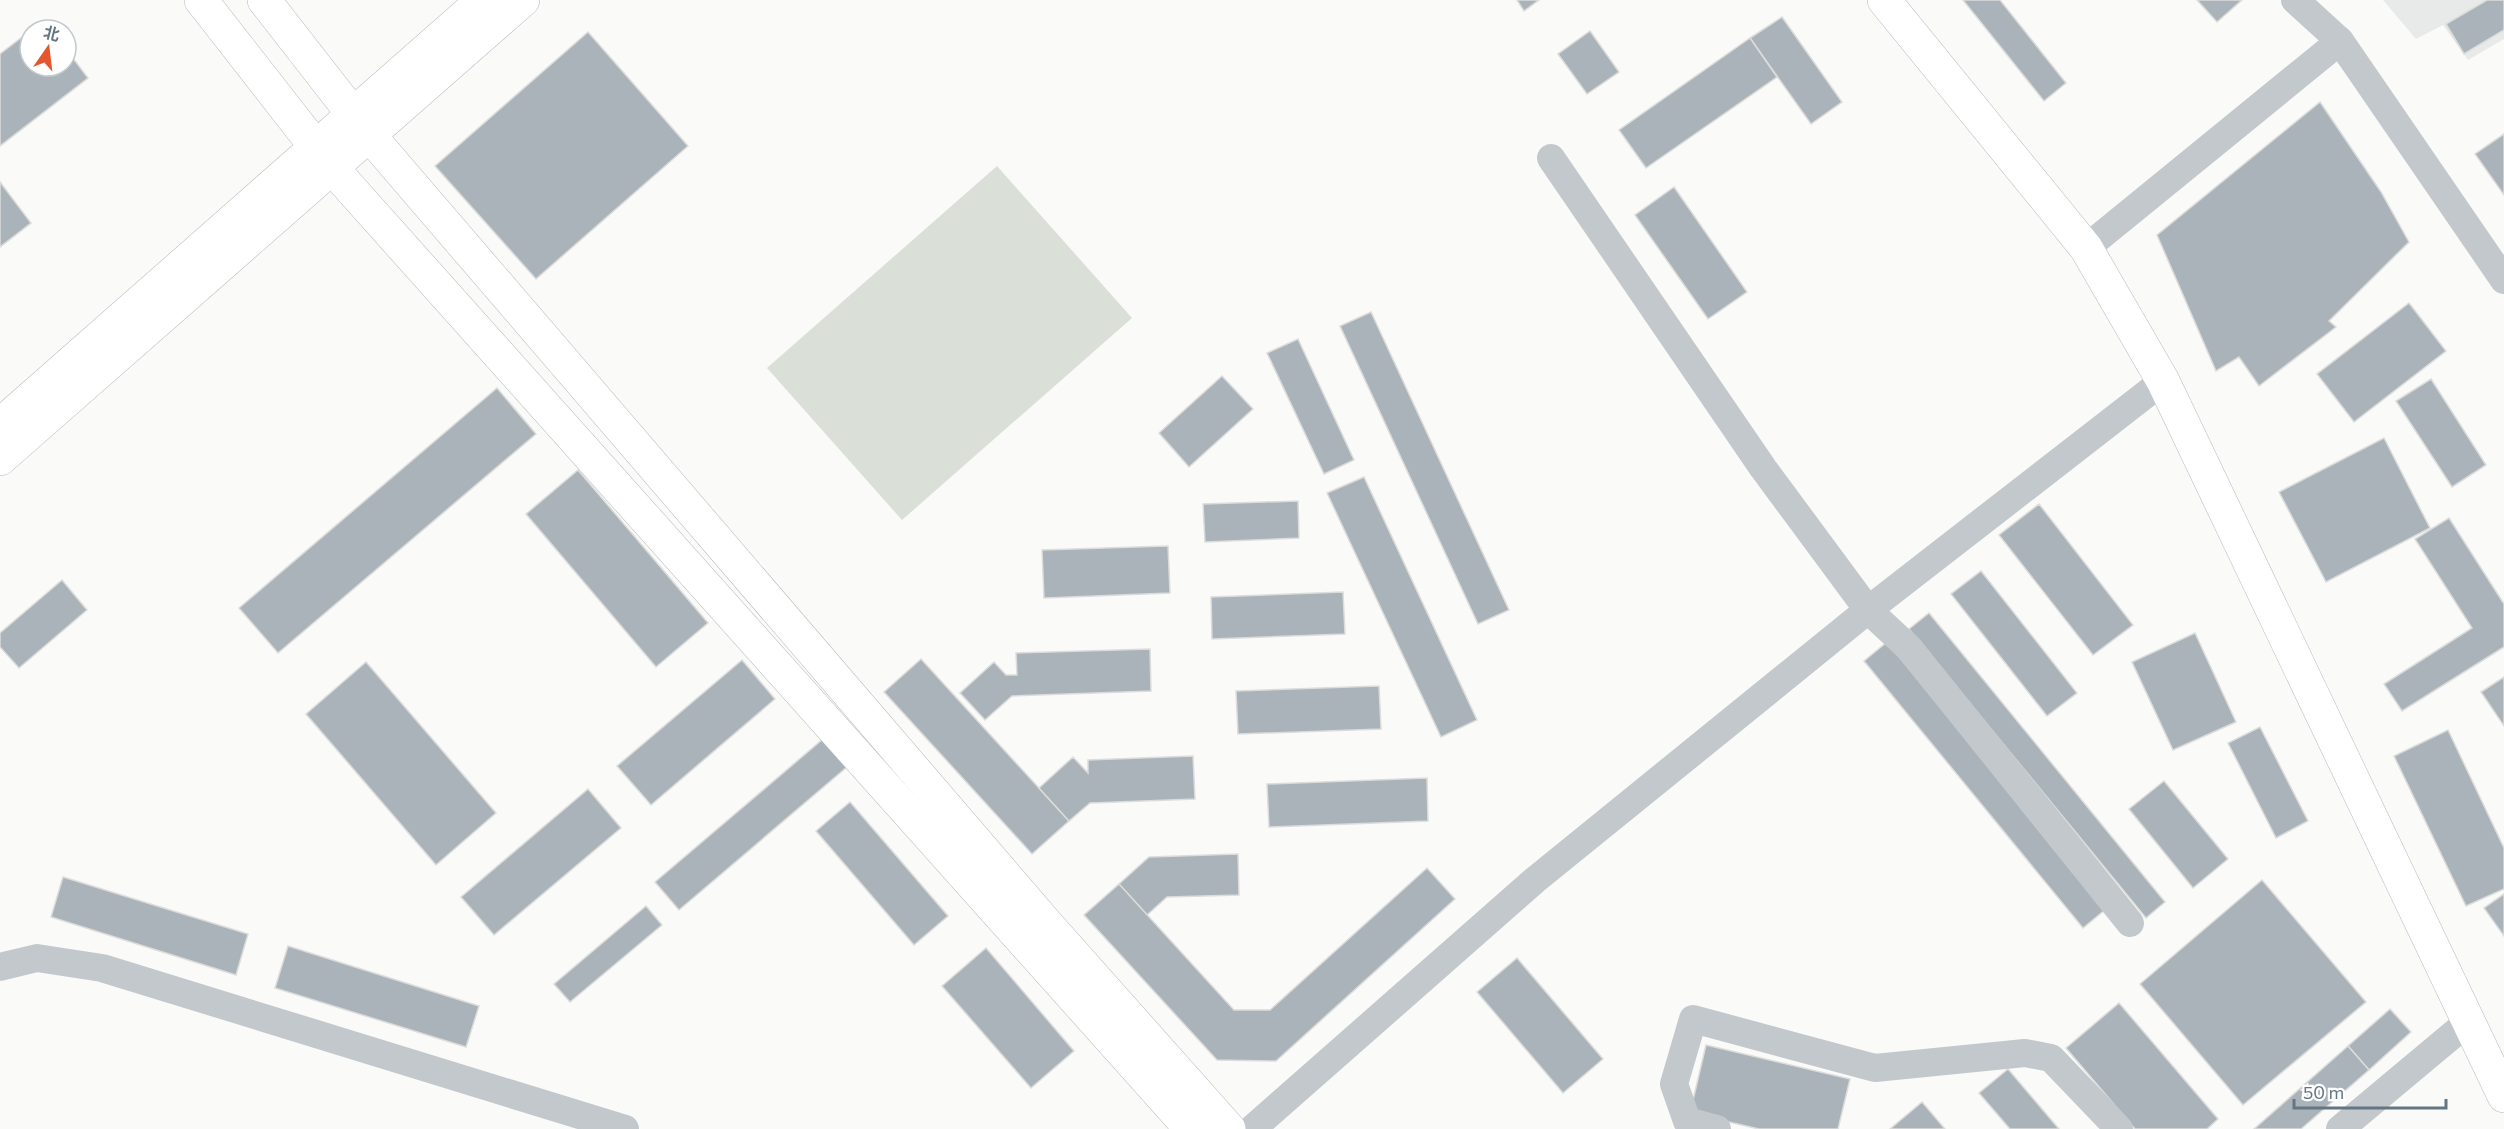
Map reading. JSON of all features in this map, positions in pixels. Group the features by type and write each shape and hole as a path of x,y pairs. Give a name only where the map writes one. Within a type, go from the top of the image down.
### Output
{"main road":[{"path":"201,0 325,158 1191,1129"},
{"path":"264,0 362,125 1045,922 1229,1129"},
{"path":"362,125 483,0"},
{"path":"0,459 362,125 523,0"},
{"path":"1884,0 2086,248 2163,381 2504,1096"},
{"path":"0,425 325,158"}],"street":[{"path":"2295,0 2340,41 2504,280"},
{"path":"2325,0 2340,41"},
{"path":"2086,248 2340,41"},
{"path":"1551,158 1763,468 1868,610 1909,648 2130,923"},
{"path":"1252,1129 1535,880 1868,610 2163,381"},
{"path":"0,967 37,958 102,968 625,1129"},
{"path":"1717,1129 1687,1121 1674,1084 1693,1019 1875,1068 2025,1053 2051,1058 2119,1129"},
{"path":"2340,1129 2468,1022"}],"shaded area":[{"path":"2383,0 2504,0 2504,39 2468,60 2443,25 2416,39"},
{"path":"997,166 1132,318 902,520 767,368"}],"building":[{"path":"1517,0 1539,0 1524,11"},
{"path":"1963,0 2000,0 2066,83 2044,101"},
{"path":"2197,0 2242,0 2217,22"},
{"path":"2487,0 2504,0 2504,30 2464,54 2446,24"},
{"path":"1782,17 1842,102 1811,124 1750,38"},
{"path":"1590,31 1619,72 1587,94 1558,54"},
{"path":"588,32 688,146 536,279 435,166"},
{"path":"1750,38 1777,77 1646,168 1619,130"},
{"path":"18,40 18,78 78,78 78,65 88,78 0,146 0,54"},
{"path":"2320,102 2381,192 2409,242 2329,321 2336,327 2259,386 2239,357 2216,371 2157,235"},
{"path":"2504,134 2504,195 2475,154"},
{"path":"0,182 31,223 0,247"},
{"path":"1674,187 1747,292 1708,319 1635,215"},
{"path":"2409,303 2446,351 2354,422 2317,374"},
{"path":"1371,312 1509,610 1478,624 1340,326"},
{"path":"1298,339 1354,460 1324,474 1267,353"},
{"path":"1222,376 1253,409 1189,467 1159,433"},
{"path":"2431,379 2486,465 2452,487 2396,401"},
{"path":"497,388 536,434 278,653 239,608"},
{"path":"2384,438 2430,528 2326,582 2279,492"},
{"path":"578,470 708,623 656,667 526,514"},
{"path":"1364,477 1477,720 1441,737 1327,493"},
{"path":"1298,501 1299,538 1205,542 1203,504"},
{"path":"2039,504 2133,625 2093,655 1999,535"},
{"path":"2449,518 2504,604 2504,647 2402,711 2384,684 2472,628 2415,539"},
{"path":"1168,546 1170,593 1044,598 1042,550"},
{"path":"1981,571 2077,693 2047,716 1951,594"},
{"path":"62,580 87,610 19,668 0,647 0,633"},
{"path":"1343,592 1345,634 1212,639 1211,597"},
{"path":"1929,613 2165,902 2146,918 1909,629"},
{"path":"2195,633 2236,722 2173,750 2132,662"},
{"path":"1887,642 2106,909 2083,928 1864,661"},
{"path":"1150,649 1151,691 1012,696 985,720 960,693 994,662 1006,675 1017,675 1016,653"},
{"path":"921,659 1069,821 1032,854 884,692"},
{"path":"742,660 775,699 651,805 617,766"},
{"path":"366,662 496,813 436,865 306,714"},
{"path":"2504,677 2504,726 2481,692"},
{"path":"1379,686 1381,729 1238,734 1236,691"},
{"path":"2260,727 2308,821 2276,838 2228,743"},
{"path":"2448,730 2504,848 2504,889 2466,906 2394,756"},
{"path":"823,739 847,767 679,910 655,882"},
{"path":"1193,756 1195,799 1090,803 1069,821 1039,788 1073,757 1088,773 1088,760"},
{"path":"1427,778 1428,821 1269,827 1267,784"},
{"path":"2164,781 2228,859 2193,888 2129,809"},
{"path":"588,789 621,828 494,935 461,897"},
{"path":"850,802 948,916 914,945 816,831"},
{"path":"1238,854 1239,895 1167,897 1147,915 1119,884 1149,857"},
{"path":"1427,868 1455,899 1276,1061 1217,1060 1084,915 1119,884 1234,1010 1270,1010"},
{"path":"63,877 248,934 236,975 51,917"},
{"path":"2262,880 2366,1002 2243,1105 2140,984"},
{"path":"2504,894 2504,936 2484,908"},
{"path":"646,906 662,925 570,1002 554,984"},
{"path":"288,946 479,1006 466,1047 275,988"},
{"path":"986,948 1074,1051 1031,1088 942,986"},
{"path":"1517,958 1603,1059 1563,1093 1477,992"},
{"path":"2119,1003 2218,1119 2207,1129 2135,1129 2066,1048"},
{"path":"2390,1009 2411,1032 2369,1070 2348,1046"},
{"path":"1706,1045 1850,1079 1838,1129 1759,1129 1690,1113"},
{"path":"2348,1046 2369,1070 2301,1129 2254,1129"},
{"path":"2008,1069 2059,1129 2010,1129 1979,1093"},
{"path":"1922,1102 1945,1129 1890,1129"}]}
